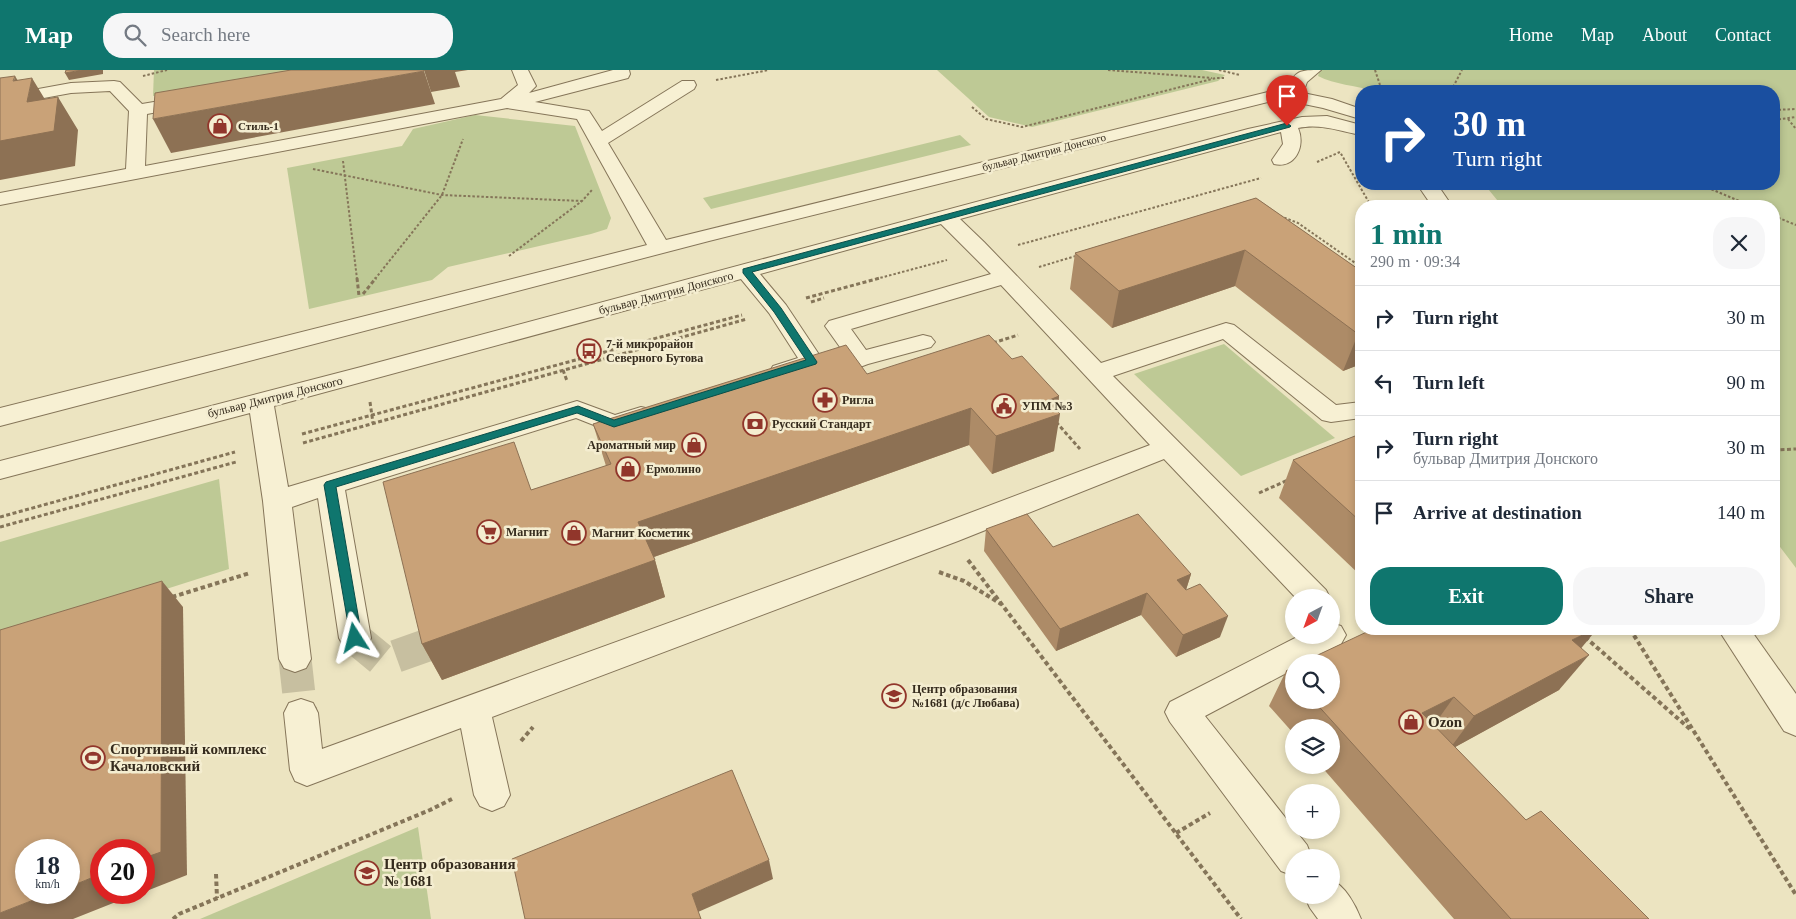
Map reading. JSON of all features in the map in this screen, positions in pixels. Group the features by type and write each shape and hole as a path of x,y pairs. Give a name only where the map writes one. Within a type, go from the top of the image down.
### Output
{"street":[{"path":"506,103 527,86 520,70"},
{"path":"0,199 542,96 622,74 621,70"},
{"path":"1254,133 1276,122 1282,116 1289,108 1299,80 1313,70"},
{"path":"599,141 688,85"},
{"path":"0,101 71,88 114,86 138,110 135,172"},
{"name":"бульвар Дмитрия Донского","path":"0,417 660,248 1272,96 1294,96 1334,104 1355,112"},
{"path":"138,110 206,98"},
{"path":"506,103 583,114 660,248"},
{"name":"бульвар Дмитрия Донского","path":"0,470 1254,133 1302,122 1327,121 1355,128"},
{"path":"1281,160 1293,148 1294,137 1287,126"},
{"path":"945,217 985,255 1096,373 1305,589"},
{"path":"746,271 776,308 812,362 755,379"},
{"path":"923,342 860,359 837,326 1006,277"},
{"path":"1096,373 1226,330 1331,414 1355,411"},
{"path":"261,401 277,501 295,659"},
{"path":"277,501 578,409 614,424 661,409"},
{"path":"301,713 308,770 948,533 1168,448"},
{"path":"330,485 355,638"},
{"path":"1736,635 1796,721"},
{"path":"1287,849 1182,712 1314,644"},
{"path":"474,709 491,787"},
{"path":"1330,904 1342,919"}],"path":[{"path":"688,85 769,70"},
{"path":"1108,70 1240,78"},
{"path":"1219,70 1248,77"},
{"path":"1375,70 1380,85"},
{"path":"1454,85 1462,70"},
{"path":"972,107 986,119 1022,127 1216,78"},
{"path":"343,160 359,298 442,195 475,108"},
{"path":"1780,110 1796,109"},
{"path":"1780,120 1796,117"},
{"path":"1788,119 1796,129"},
{"path":"269,147 274,159 345,176 442,195 582,201"},
{"path":"1314,164 1340,152 1355,178"},
{"path":"0,528 268,448 776,308 985,255 1266,177"},
{"path":"512,258 502,260 529,243 582,201 593,189"},
{"path":"1713,190 1737,200"},
{"path":"1273,213 1298,223 1355,263"},
{"path":"1780,218 1796,225"},
{"path":"1006,277 1080,254"},
{"path":"0,518 268,448 776,308"},
{"path":"1051,417 1102,474"},
{"path":"1780,450 1796,450"},
{"path":"1227,507 1290,479"},
{"path":"948,533 1242,919"},
{"path":"166,599 284,562"},
{"path":"1584,635 1696,734"},
{"path":"1634,635 1796,895"},
{"path":"173,919 179,914 217,898 430,810 491,787"},
{"path":"216,874 217,898"}],"green space":[{"path":"154,70 299,70 153,96"},
{"path":"937,70 1202,70 1225,75 1218,81 1032,127 989,117"},
{"path":"1320,70 1796,70 1796,568 1780,547 1780,200 1497,200 1489,190 1780,190 1780,85 1355,86 1318,76"},
{"path":"475,115 575,126 611,218 607,229 448,267 432,280 309,309 287,168 402,146 413,129"},
{"path":"960,135 971,145 711,209 703,198"},
{"path":"1224,344 1335,438 1241,476 1134,374"},
{"path":"219,479 229,569 0,642 0,542"},
{"name":"Центр образования № 1681","path":"418,827 431,919 200,919"}],"building":[{"path":"66,70 82,70 65,73"},
{"path":"291,70 424,71 153,119 155,93"},
{"path":"15,76 13,81 32,78 27,102 58,97 54,131 0,141 0,78"},
{"path":"1256,198 1355,267 1355,332 1245,250 1119,291 1075,253"},
{"path":"989,335 1012,359 1022,356 1059,396 1047,401 1060,414 996,436 971,408 638,522 655,560 422,644 383,482 514,442 531,490 611,464 593,424 846,345 867,374"},
{"path":"1355,436 1355,517 1293,460"},
{"path":"1027,514 1053,547 1138,514 1191,574 1177,580 1186,590 1200,584 1228,616 1183,635 1147,593 1060,629 986,529"},
{"name":"Спортивный комплекс Качаловский","path":"162,581 161,852 155,854 155,839 90,839 90,878 80,883 80,839 15,839 15,904 23,904 0,913 0,630"},
{"path":"1360,635 1582,635 1572,640 1589,655 1474,716 1454,697 1422,713 1526,820 1541,811 1649,919 1511,919 1340,730 1340,719 1330,719 1321,709 1340,709 1340,654 1320,654"},
{"path":"732,770 769,860 692,894 701,919 525,919 512,859"}],"tunnel":[{"path":"355,638 383,661 433,643"},
{"path":"295,659 301,713"}],"place":[{"name":"Стиль-1","path":"220,126"},
{"name":"7-й микрорайон Северного Бутова","path":"589,351"},
{"name":"Ригла","path":"825,400"},
{"name":"УПМ №3","path":"1004,406"},
{"name":"Русский Стандарт","path":"755,424"},
{"name":"Ароматный мир","path":"694,445"},
{"name":"Ермолино","path":"628,469"},
{"name":"Магнит","path":"489,532"},
{"name":"Магнит Косметик","path":"574,533"},
{"name":"Центр образования №1681 (д/с Любава)","path":"894,696"},
{"name":"Ozon","path":"1411,722"},
{"name":"Спортивный комплекс Качаловский","path":"93,758"},
{"name":"Центр образования № 1681","path":"367,873"}],"route":[{"path":"355,638 330,485 578,409 614,424 812,362 778,310 746,271 1254,133 1287,126"}]}
